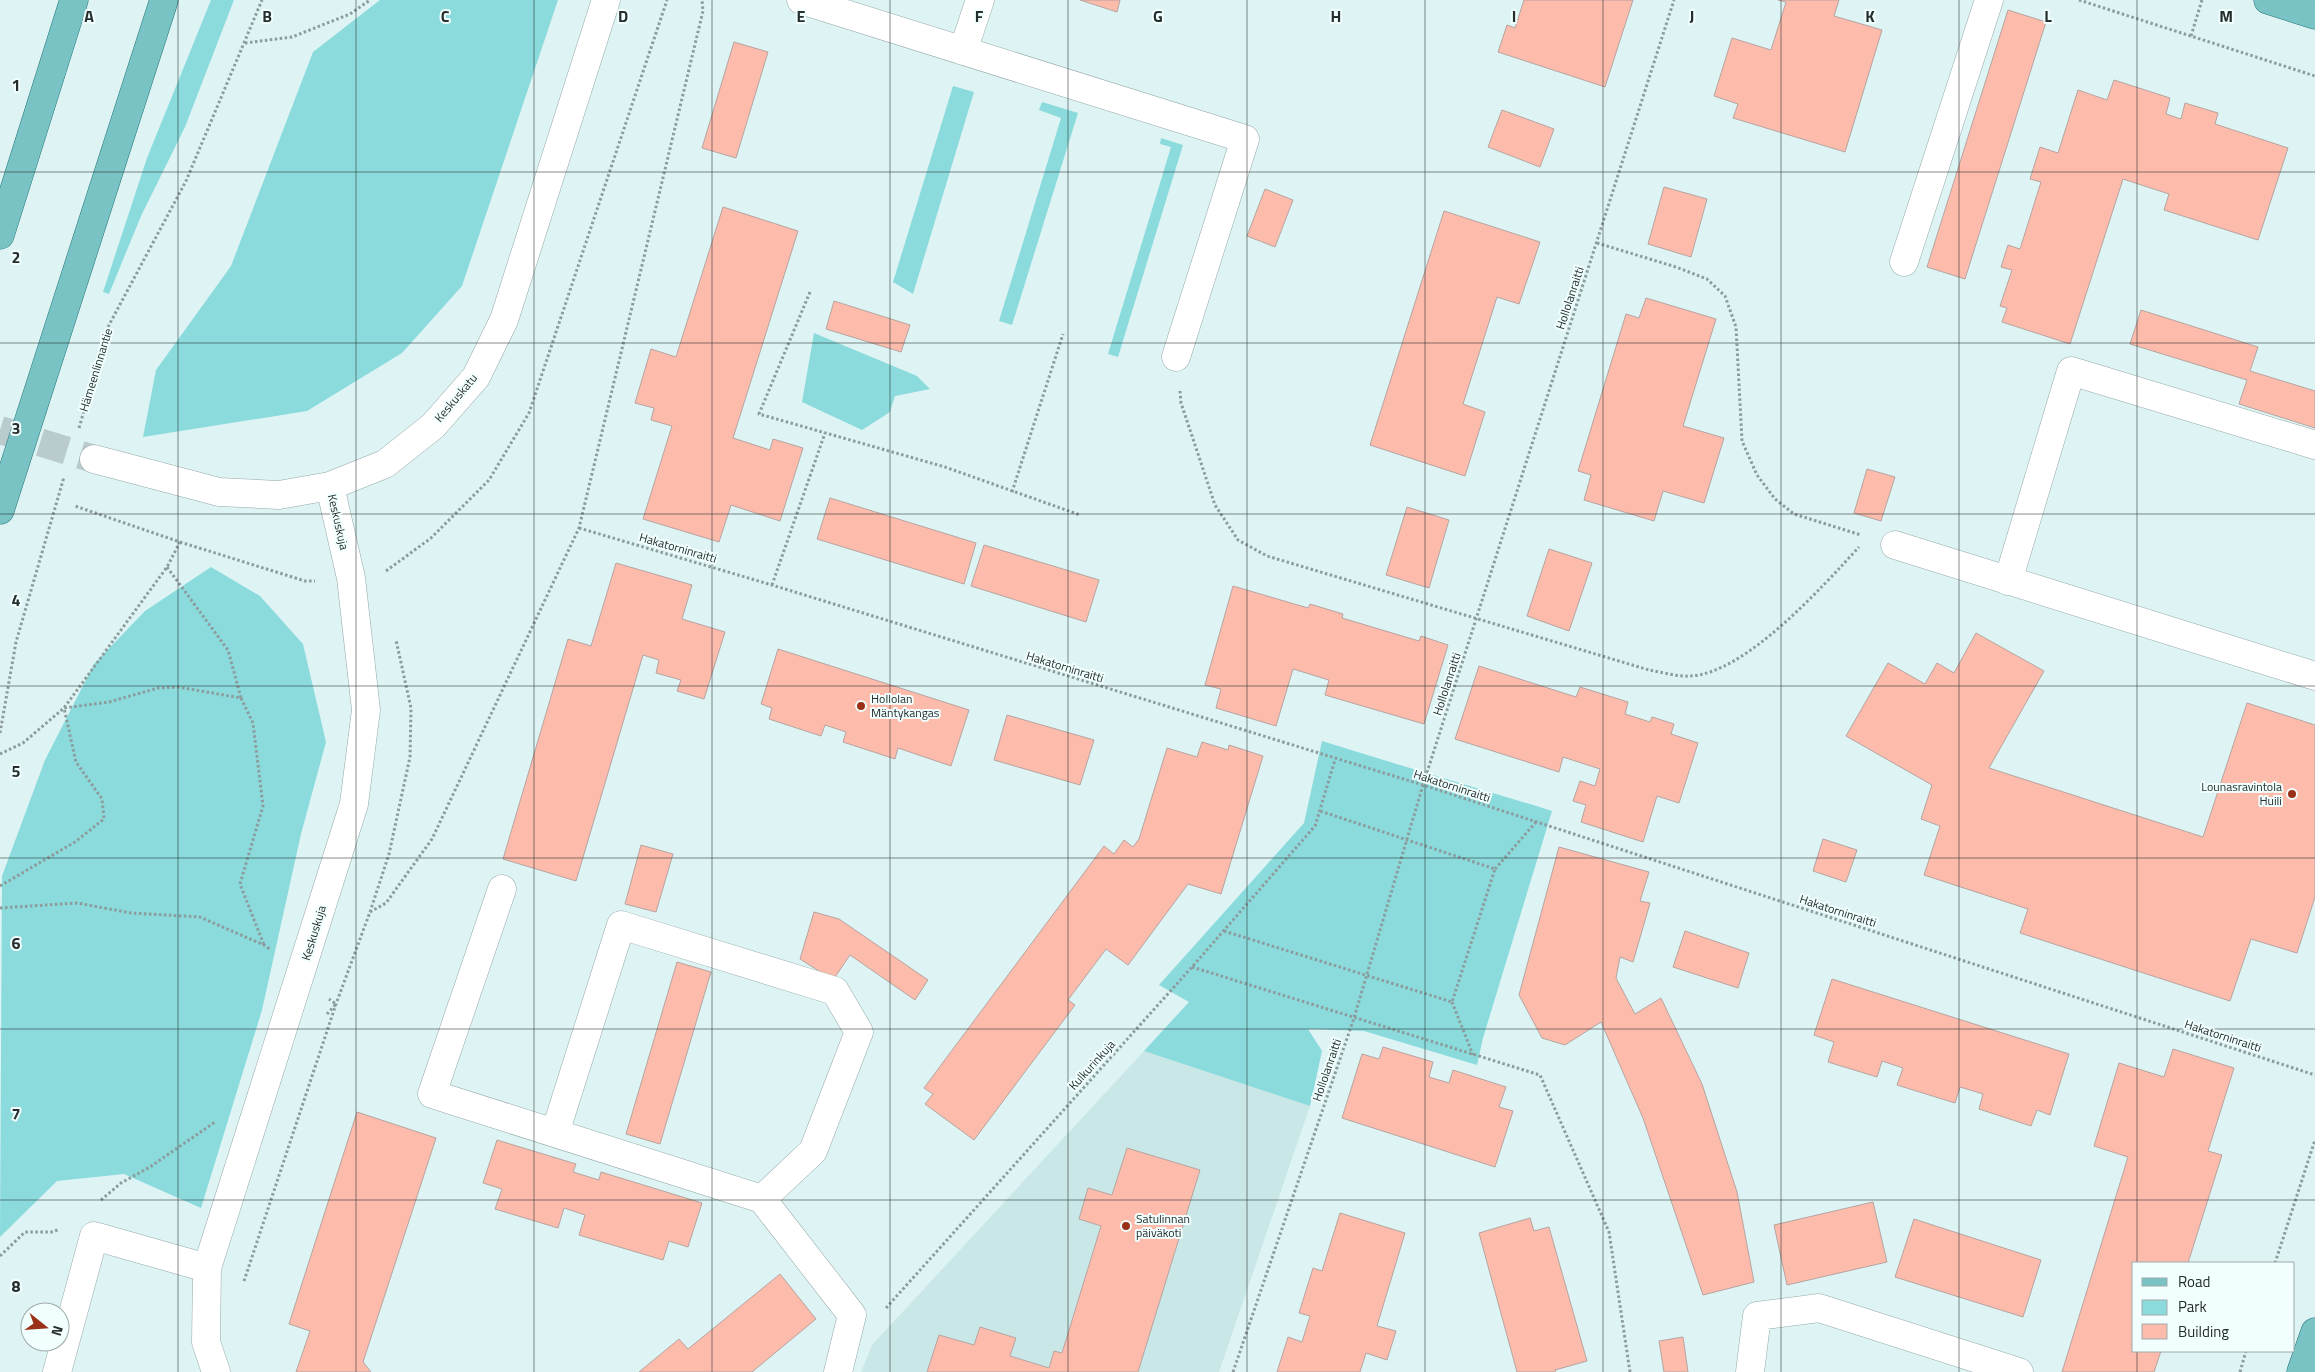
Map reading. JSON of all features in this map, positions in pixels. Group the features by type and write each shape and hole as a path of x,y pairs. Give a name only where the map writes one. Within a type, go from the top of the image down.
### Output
{"main road":[{"path":"0,236 74,0"},
{"path":"0,510 164,0"},
{"path":"2268,0 2314,13"},
{"path":"2301,1372 2315,1332"}],"street":[{"name":"Keskuskatu","path":"94,459 219,492 279,495 330,486 385,464 433,426 476,377 504,320 606,0"},
{"path":"801,0 1245,140 1176,357"},
{"path":"963,51 980,0"},
{"path":"1904,262 1989,0"},
{"path":"2008,581 2071,371 2315,445"},
{"name":"Keskuskuja","path":"216,1372 206,1342 207,1268 354,804 366,710 351,578 330,486"},
{"path":"1895,545 2315,676"},
{"path":"502,889 432,1094 762,1199 852,1315 839,1371"},
{"path":"554,1133 621,925 835,991 859,1032 813,1151 762,1199"},
{"path":"57,1372 94,1236 207,1268"},
{"path":"1750,1372 1757,1316 1819,1308 2012,1371"}],"path":[{"name":"Hämeenlinnantie","path":"78,431 109,325 186,181 262,0"},
{"path":"245,43 292,37 350,14 370,0"},
{"path":"242,1287 336,1004 370,912 386,903 432,839 580,528 703,11 702,0"},
{"name":"Hollolanraitti","path":"1233,1372 1354,1018 1423,785 1674,0"},
{"path":"2079,0 2315,76"},
{"path":"2191,36 2202,0"},
{"path":"1596,243 1676,267 1706,279 1725,296 1736,327 1742,441 1757,475 1775,499 1794,514 1895,545"},
{"path":"810,292 759,414 945,468 1080,515"},
{"path":"1012,492 1063,334"},
{"path":"1176,357 1181,403 1215,505 1238,540 1267,556 1648,670 1690,676 1723,668 1757,646 1818,591 1868,537"},
{"path":"772,585 825,433"},
{"path":"0,732 16,642 67,469"},
{"path":"0,754 23,743 64,708 167,567 180,542 75,506"},
{"name":"Hakatorninraitti","path":"580,528 772,585 1335,760 1423,785 2315,1075"},
{"path":"167,567 228,650 241,698 253,723 263,806 240,884 264,945"},
{"path":"64,708 109,702 158,688 178,687 241,698"},
{"path":"0,886 75,842 104,819 102,799 76,762 64,708"},
{"name":"Kulkurinkuja","path":"882,1313 1192,967 1315,826 1335,760"},
{"path":"1320,811 1495,869"},
{"path":"1473,1055 1452,1002 1495,869 1536,822"},
{"path":"0,908 77,903 132,913 200,917 264,945 336,1004"},
{"path":"1224,931 1452,1002"},
{"path":"1192,967 1540,1076 1610,1232 1630,1372"},
{"path":"323,1018 336,1004"},
{"path":"98,1202 120,1183 150,1166 222,1118"},
{"path":"2275,1262 2315,1140"},
{"path":"0,1256 26,1232 53,1232 60,1228"},
{"path":"2240,1372 2246,1352"}],"shaded area":[{"name":"Satulinnan päiväkoti","path":"1144,1051 1310,1106 1219,1372 861,1372 872,1345"}],"green space":[{"path":"211,0 234,0 185,127 141,216 109,294 103,292 147,158"},
{"path":"380,0 558,0 462,286 402,353 307,411 143,437 156,370 231,266 313,52"},
{"path":"953,86 974,92 913,294 893,282"},
{"path":"1042,102 1078,113 1012,325 999,321 1061,118 1039,110"},
{"path":"1161,138 1183,145 1118,357 1108,354 1171,147 1160,144"},
{"path":"814,333 917,376 930,389 895,396 890,412 862,430 802,402"},
{"path":"211,567 260,596 303,644 326,742 301,834 262,1010 201,1208 124,1174 57,1181 0,1237 2,876 45,760 94,664 145,611"},
{"path":"1322,741 1552,811 1483,1038 1477,1065 1364,1031 1308,1029 1322,1051 1310,1106 1144,1051 1189,1002 1159,985 1304,823"}],"building":[{"path":"1080,0 1120,0 1117,12"},
{"path":"1524,0 1633,0 1605,87 1498,52 1507,25 1515,28"},
{"path":"1778,0 1839,0 1834,16 1882,30 1845,152 1733,118 1738,104 1714,96 1732,38 1771,50 1786,2"},
{"path":"2008,10 2046,22 1965,279 1927,267"},
{"path":"734,42 768,52 736,158 702,148"},
{"path":"2114,80 2170,98 2166,114 2181,119 2185,103 2218,113 2215,124 2288,148 2258,240 2164,210 2169,194 2123,179 2070,344 2002,322 2007,308 2000,306 2012,270 2001,267 2008,245 2020,249 2041,182 2030,179 2040,147 2058,153 2078,90 2107,100"},
{"path":"1502,110 1554,129 1540,167 1488,147"},
{"path":"1664,187 1707,199 1691,257 1648,244"},
{"path":"1265,189 1293,200 1275,247 1247,236"},
{"path":"723,207 798,231 733,438 770,450 773,439 803,448 780,521 731,505 719,542 643,519 672,426 651,420 654,408 635,403 651,349 676,357"},
{"path":"1444,211 1540,242 1519,304 1497,297 1463,404 1485,412 1465,476 1370,445"},
{"path":"1646,298 1716,319 1683,426 1724,438 1704,503 1663,491 1654,521 1584,500 1591,475 1578,471 1626,314 1639,318"},
{"path":"834,301 910,325 901,352 826,329"},
{"path":"2141,310 2258,347 2250,371 2315,391 2315,428 2239,404 2247,380 2130,344"},
{"path":"1867,469 1895,477 1881,521 1854,513"},
{"path":"830,498 976,543 964,584 817,539"},
{"path":"1407,507 1449,520 1429,588 1386,575"},
{"path":"984,545 1099,580 1086,622 971,586"},
{"path":"1549,549 1592,563 1569,631 1527,616"},
{"path":"616,563 692,585 682,619 725,632 704,699 677,691 681,680 656,673 659,660 643,655 576,881 503,859 568,639 591,646"},
{"path":"1233,586 1308,608 1310,604 1343,614 1342,618 1419,641 1421,636 1448,645 1424,724 1325,695 1329,680 1293,669 1276,726 1216,708 1221,689 1205,685"},
{"path":"1976,633 2044,671 1989,768 2203,837 2247,703 2315,725 2315,897 2297,953 2251,939 2230,1001 2020,933 2028,909 1924,875 1940,826 1921,819 1932,785 1846,736 1888,663 1925,684 1937,663 1954,673"},
{"name":"Hollolan Mäntykangas","path":"778,649 969,710 951,766 898,748 895,759 843,742 846,732 825,725 821,736 769,719 772,708 761,704"},
{"path":"1479,666 1576,697 1580,687 1628,702 1625,714 1650,722 1652,717 1674,724 1671,734 1698,743 1679,803 1657,796 1643,842 1581,822 1586,805 1573,801 1580,781 1595,786 1600,769 1563,757 1559,772 1455,739"},
{"path":"1007,715 1094,740 1080,785 994,760"},
{"path":"1202,742 1228,750 1229,745 1263,756 1221,894 1188,884 1128,965 1106,949 1068,1000 1075,1005 974,1140 925,1104 933,1094 924,1088 1104,846 1114,854 1124,840 1133,847 1139,839 1167,748 1197,757"},
{"path":"1823,839 1857,850 1846,882 1813,871"},
{"path":"641,845 673,854 656,912 625,904"},
{"path":"1559,847 1649,872 1640,901 1650,903 1633,962 1620,957 1616,978 1635,1014 1661,998 1702,1084 1737,1192 1754,1282 1703,1295 1643,1118 1601,1022 1565,1045 1542,1038 1519,995"},
{"path":"814,912 839,919 928,980 915,1000 850,955 833,980 800,959"},
{"path":"1685,931 1749,953 1738,988 1673,967"},
{"path":"677,962 711,972 660,1144 626,1134"},
{"path":"1832,979 2069,1054 2050,1115 2037,1110 2031,1126 1979,1109 1983,1094 1960,1087 1955,1103 1897,1085 1903,1068 1882,1061 1877,1077 1828,1062 1834,1042 1814,1035"},
{"path":"1383,1047 1433,1062 1429,1077 1449,1083 1453,1070 1506,1087 1499,1107 1513,1111 1495,1167 1342,1118 1362,1054 1379,1059"},
{"path":"2173,1049 2234,1068 2208,1151 2222,1155 2188,1262 2132,1262 2132,1352 2161,1352 2154,1372 2062,1372 2128,1157 2094,1146 2119,1063 2164,1077"},
{"path":"357,1112 436,1138 363,1362 371,1372 296,1372 310,1331 289,1324"},
{"path":"497,1140 576,1164 573,1172 599,1180 601,1172 702,1203 688,1247 669,1241 663,1260 579,1235 585,1215 564,1208 558,1228 495,1209 502,1189 483,1183"},
{"path":"1127,1148 1200,1170 1138,1372 927,1372 939,1335 974,1345 980,1327 1016,1338 1010,1356 1049,1368 1054,1351 1062,1353 1101,1226 1079,1219 1088,1188 1112,1195"},
{"path":"1873,1202 1887,1262 1787,1285 1774,1225"},
{"path":"1340,1213 1405,1233 1377,1326 1396,1331 1387,1360 1366,1353 1360,1372 1277,1372 1288,1337 1302,1342 1310,1316 1299,1313 1313,1268 1322,1271"},
{"path":"1530,1218 1534,1231 1549,1227 1587,1361 1555,1370 1556,1372 1517,1372 1479,1233"},
{"path":"1914,1219 2041,1260 2023,1317 1895,1277"},
{"path":"780,1274 816,1319 752,1372 639,1372 679,1339 688,1349"},
{"path":"1683,1337 1688,1372 1664,1372 1659,1341"}],"tunnel":[{"path":"0,430 94,459"}],"place":[{"name":"Hollolan Mäntykangas","path":"861,706"},
{"name":"Lounasravintola Huili","path":"2292,794"},
{"name":"Satulinnan päiväkoti","path":"1126,1226"}]}
